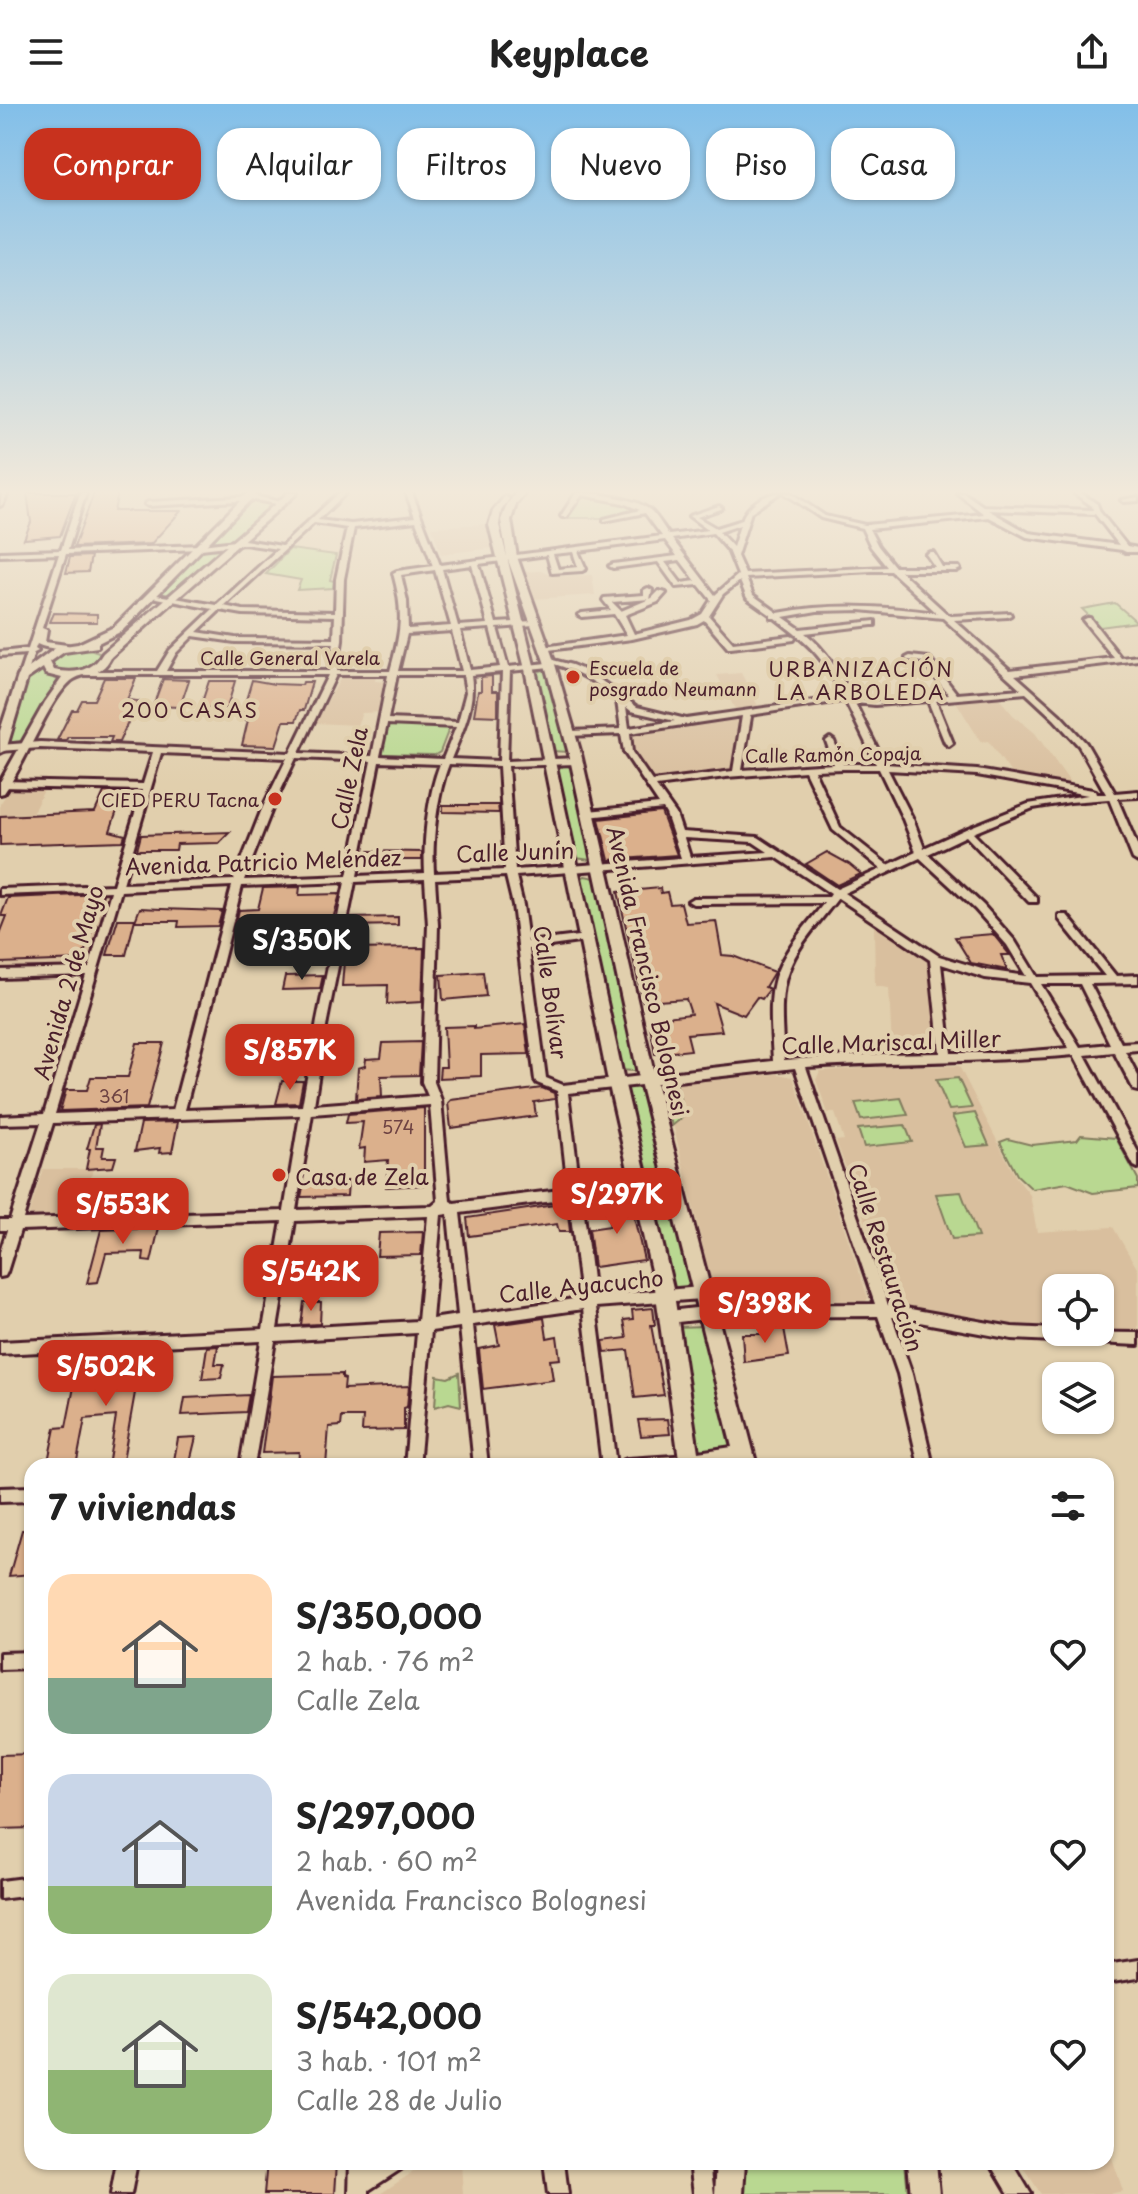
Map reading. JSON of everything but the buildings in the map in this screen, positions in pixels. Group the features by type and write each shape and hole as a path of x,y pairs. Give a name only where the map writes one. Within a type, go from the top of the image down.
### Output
{"main road":[{"path":"0,749 22,678 64,648 112,633 157,591"},
{"path":"45,661 50,672 71,675 86,673 100,666 107,655 182,591"},
{"name":"Avenida Francisco Bolognesi","path":"513,591 616,1081 665,1295 689,1458"},
{"name":"Avenida Francisco Bolognesi","path":"521,591 549,663 570,734 647,1078 744,1458"},
{"path":"83,644 102,648 107,655"},
{"path":"1,786 29,745 45,708 71,675"},
{"path":"549,758 575,757"},
{"path":"729,2194 730,2170"},
{"path":"923,2170 925,2194"}],"street":[{"path":"160,673 169,657 191,633 238,591"},
{"path":"178,1115 238,882 267,809 333,673 338,641 340,591"},
{"name":"Calle Zela","path":"248,1458 307,1109 393,673 405,632 407,607 402,591"},
{"path":"445,591 470,692 461,725 445,760 428,848 433,925 428,1082 435,1100 444,1208 466,1318 480,1458"},
{"name":"Calle Bolívar","path":"483,591 505,670 503,764 510,873 541,1080 562,1089 608,1458"},
{"path":"632,637 607,600 647,597 648,591"},
{"path":"708,591 715,600"},
{"path":"544,649 679,627 705,616 723,591"},
{"path":"748,591 750,596 794,635 822,653 851,700 921,853 996,925 1077,1051 1138,1163"},
{"path":"918,591 1057,717 1083,745 1112,796 1138,859"},
{"path":"50,592 50,608 39,642 64,648"},
{"path":"22,678 50,592"},
{"path":"582,615 619,614 655,600 662,593"},
{"path":"151,596 259,613 339,614"},
{"path":"774,616 801,610 855,606 948,617 1007,615"},
{"path":"705,616 731,646 872,623 855,606"},
{"path":"1087,620 1119,660"},
{"path":"405,632 534,623"},
{"path":"191,633 235,640 338,641"},
{"path":"1,652 64,648"},
{"path":"29,652 45,661"},
{"path":"910,658 926,660 956,698"},
{"path":"1007,673 1138,658"},
{"path":"549,663 565,664 591,676 634,709 689,722"},
{"name":"Calle General Varela","path":"86,673 467,673 530,669 549,663"},
{"path":"100,666 112,673"},
{"path":"570,734 624,731 744,712 851,700 875,703 1026,691"},
{"path":"931,699 949,743"},
{"path":"621,700 628,752 666,806 687,862"},
{"path":"737,771 747,717 744,712"},
{"path":"384,721 461,725"},
{"path":"830,741 840,768"},
{"path":"0,749 29,745 503,764 549,758"},
{"name":"Avenida 2 de Mayo","path":"0,1272 158,749"},
{"name":"Calle Ramón Copaja","path":"649,784 737,771 882,766 982,774 1112,796"},
{"path":"809,770 836,828 886,868"},
{"path":"1,786 147,787"},
{"path":"779,1065 776,1018 781,975 793,950 833,896 886,868 967,832 1041,804 1138,794"},
{"path":"588,814 666,806"},
{"path":"967,832 1033,900"},
{"path":"679,835 744,836 755,839 780,854 833,896 935,958 976,974 1034,981 1138,979"},
{"name":"Calle Junín","path":"431,874 510,873 780,854"},
{"name":"Avenida Patricio Meléndez","path":"0,892 431,874"},
{"path":"693,901 833,896"},
{"path":"1063,917 1113,979"},
{"path":"523,946 586,938"},
{"path":"935,958 946,1058"},
{"path":"0,974 93,971"},
{"path":"1083,980 1138,1087"},
{"name":"Calle Mariscal Miller","path":"562,1089 779,1065 1138,1046"},
{"name":"Calle Restauración","path":"799,1064 905,1374 924,1458"},
{"path":"0,1120 178,1115 435,1100"},
{"path":"1123,1136 1138,1131"},
{"path":"0,1225 444,1208 639,1185"},
{"path":"413,1458 427,1325 444,1208"},
{"name":"Calle Ayacucho","path":"0,1348 269,1336 427,1325 590,1302 701,1293"},
{"path":"669,1317 707,1313 884,1310 985,1330 1061,1337 1138,1339"},
{"path":"0,1495 24,1494"},
{"path":"0,1661 24,1660"},
{"path":"0,1890 24,1887"},
{"path":"1114,1973 1138,1969"},
{"path":"121,2194 126,2170"},
{"path":"359,2189 384,2170"},
{"path":"555,2170 558,2194"},
{"path":"701,2170 704,2194"},
{"path":"1005,2170 1021,2194"}],"shaded area":[{"path":"529,591 594,591 595,595 532,599"},
{"path":"741,673 759,708 736,711 717,675"},
{"path":"342,676 376,676 375,681 387,682 380,712 362,713 357,725 315,723"},
{"path":"997,696 1013,715 1035,733 1072,785 1011,773 988,741 981,742 955,700"},
{"path":"739,717 743,719 733,770 656,780 635,756 630,737 633,734"},
{"path":"10,789 44,790 31,816 0,816 0,804"},
{"path":"666,806 687,862 601,867 588,814"},
{"path":"117,886 93,971 0,974 0,892"},
{"path":"874,926 918,952 932,967 942,1048 892,1049 889,988 875,986"},
{"path":"959,1066 1015,1176 1030,1195 1037,1232 1113,1227 1138,1270 1138,1332 1114,1331 1114,1274 1042,1274 1042,1330 896,1305 836,1141 844,1140 835,1113 828,1113 816,1080 820,1071"},
{"path":"778,1074 793,1077 868,1298 864,1304 723,1300 714,1292 664,1087 676,1082"},
{"path":"43,1169 93,1169 81,1215 32,1217 29,1214"},
{"path":"1114,2163 1123,2191 1109,2194 1041,2194 1025,2170 1114,2170"},
{"path":"416,2170 462,2170 463,2194 380,2194"}],"green space":[{"path":"160,591 176,591 169,596 157,594"},
{"path":"1115,603 1137,622 1100,627 1082,609"},
{"path":"83,648 99,653 99,660 77,671 54,667 53,660 62,652"},
{"path":"39,670 59,678 22,741 5,743 26,679"},
{"path":"543,670 549,672 569,752 551,751 534,674"},
{"path":"386,724 450,726 440,752 435,755 383,754 380,753"},
{"path":"565,765 575,769 594,856 590,860 576,858 554,770"},
{"path":"585,876 600,879 640,1067 634,1071 619,1070 580,879"},
{"path":"958,1078 972,1108 949,1110 936,1080"},
{"path":"676,1082 684,1116 672,1126 663,1089 667,1083"},
{"path":"640,1083 644,1086 693,1281 682,1289 669,1287 622,1086"},
{"path":"901,1098 908,1115 861,1120 855,1103"},
{"path":"975,1113 989,1145 966,1147 952,1116"},
{"path":"905,1125 912,1142 864,1147 858,1129"},
{"path":"1081,1135 1116,1138 1138,1179 1138,1188 1093,1193 1067,1183 1032,1189 1017,1175 1000,1142 1008,1139 1032,1145 1077,1140"},
{"path":"961,1192 978,1237 952,1239 936,1194"},
{"path":"704,1326 734,1449 697,1456 676,1327"},
{"path":"459,1373 461,1406 449,1403 435,1407 437,1376 448,1378"},
{"path":"738,2170 906,2170 908,2194 736,2194"}],"place":[{"name":"Escuela de posgrado Neumann","path":"573,677"},
{"name":"CIED PERU Tacna","path":"275,799"},
{"name":"Casa de Zela","path":"279,1175"}],"district":[{"name":"URBANIZACIÓN LA ARBOLEDA","path":"861,680"},
{"name":"200 CASAS","path":"190,710"}]}
